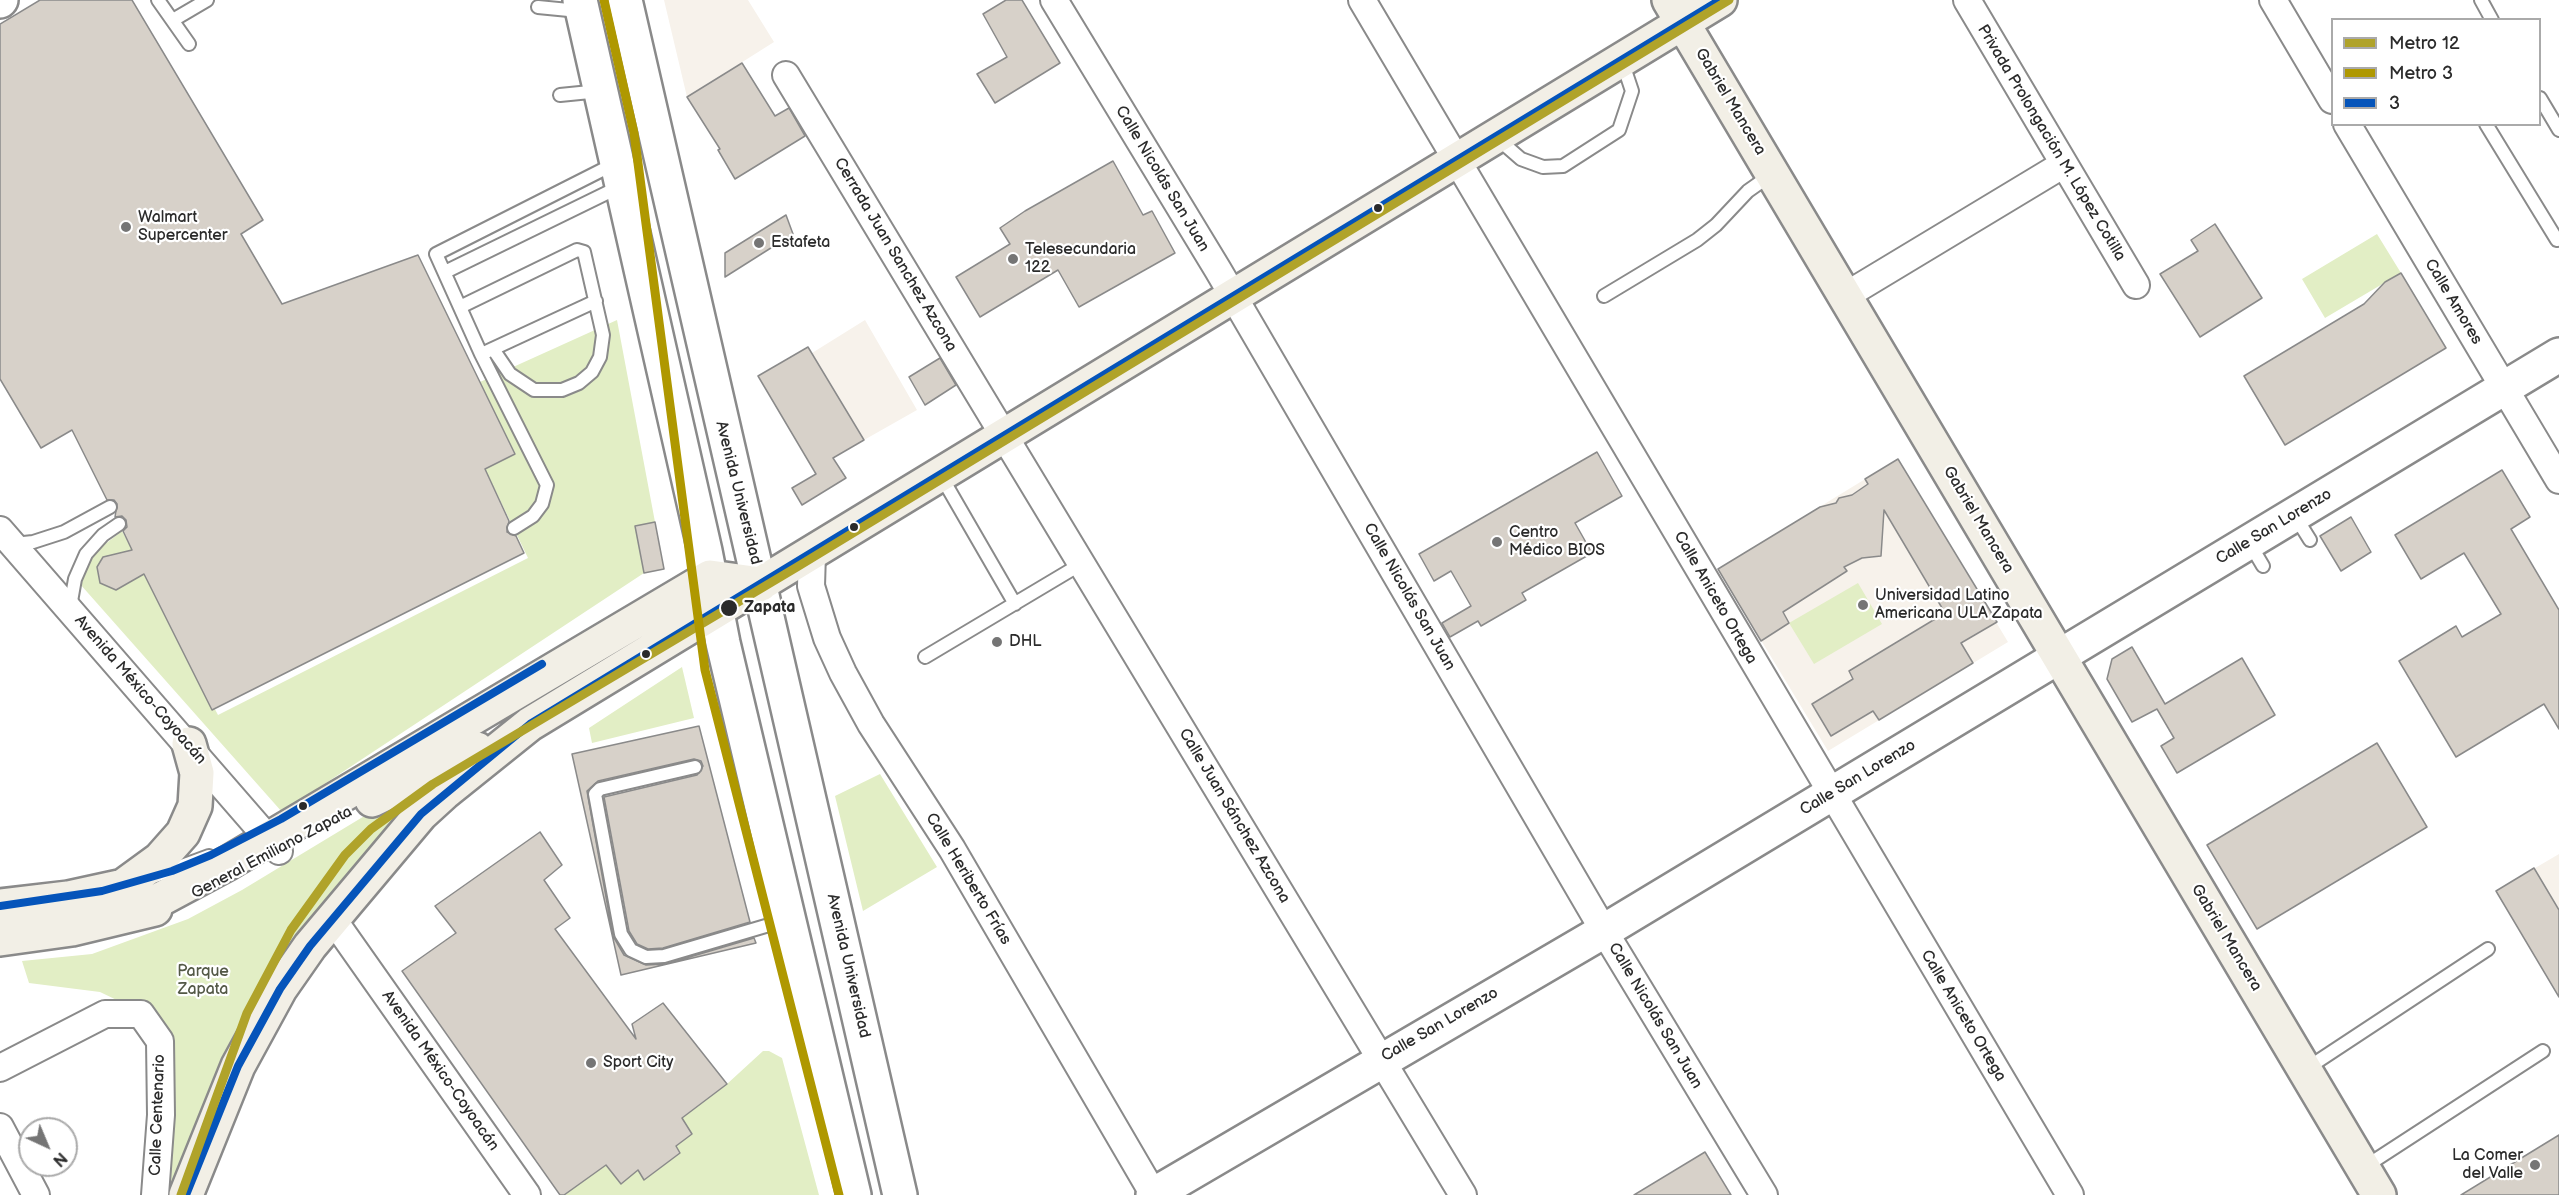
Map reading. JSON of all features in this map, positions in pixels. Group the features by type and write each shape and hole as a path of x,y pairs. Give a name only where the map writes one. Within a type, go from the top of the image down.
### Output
{"main road":[{"name":"Avenida Universidad","path":"625,0 900,1195"},
{"path":"186,1195 225,1095 280,989 332,918 421,814 461,778 530,724 1622,60 1676,11 1720,0"},
{"path":"582,6 787,920 854,1195"},
{"name":"Gabriel Mancera","path":"1676,11 2371,1182"},
{"name":"Calle San Lorenzo","path":"1154,1195 1382,1059 1604,931 2059,656 2302,528 2504,388 2559,354"},
{"path":"0,939 48,933 128,900 192,884 269,840 709,571 761,584"},
{"name":"General Emiliano Zapata","path":"269,840 390,791 530,724"},
{"path":"128,900 174,846 190,820 198,790 197,773 189,744"},
{"path":"0,906 81,896 128,900"}],"street":[{"name":"Calle Nicolás San Juan","path":"1054,0 1233,297 1604,931 1764,1195"},
{"name":"Calle Aniceto Ortega","path":"1362,0 1459,160 1831,794 2070,1195"},
{"name":"Privada Prolongación M. López Cotilla","path":"1967,0 2136,285"},
{"path":"2273,0 2331,98"},
{"name":"Cerrada Juan Sanchez Azcona","path":"786,75 1005,436"},
{"name":"Calle Amores","path":"2348,126 2559,480"},
{"path":"1845,296 2064,164"},
{"name":"Calle Juan Sánchez Azcona","path":"1005,436 1463,1195"},
{"name":"Avenida México-Coyoacán","path":"6,537 189,744 269,840"},
{"name":"Calle Heriberto Frías","path":"812,553 812,586 828,638 843,673 871,724 952,849 1154,1195"},
{"name":"Avenida México-Coyoacán","path":"332,918 527,1195"},
{"name":"Calle Centenario","path":"0,1068 105,1014 141,1014 160,1041 161,1115 155,1195"},
{"path":"0,1127 36,1195"}],"lane":[{"path":"158,0 189,44"},
{"path":"173,20 207,0"},
{"path":"2481,0 2491,18"},
{"path":"538,7 582,6"},
{"path":"1496,137 1521,159 1543,167 1563,166 1619,130 1632,91 1622,60"},
{"path":"560,94 602,91"},
{"path":"2541,100 2559,130"},
{"path":"2487,126 2557,240 2559,238"},
{"path":"514,528 533,516 542,504 547,485 487,352 460,307 436,254 620,173"},
{"path":"445,272 620,173"},
{"path":"1604,296 1697,240 1716,225 1748,191 1773,174"},
{"path":"460,307 577,250 584,252 603,335 600,357 586,378 572,387 544,392 524,385 487,352"},
{"path":"487,352 596,301"},
{"path":"940,475 1015,604"},
{"path":"6,537 33,542 64,532 110,507"},
{"path":"69,609 75,577 86,554 103,535 119,524"},
{"path":"925,657 1081,564"},
{"path":"695,767 600,789 595,794 621,933 631,950 646,957 664,956 787,920"},
{"path":"2305,1070 2488,949"},
{"path":"2371,1182 2543,1051"}],"shaded area":[{"path":"664,0 748,0 774,42 687,97"},
{"path":"865,320 917,410 864,440 812,353"},
{"name":"Universidad Latino Americana ULA Zapata","path":"1898,459 2008,642 1828,751 1718,569"},
{"path":"2559,854 2559,997 2496,891"}],"green space":[{"path":"2377,234 2401,273 2325,318 2302,279"},
{"path":"617,320 655,522 644,573 282,812 80,584 95,552 122,531 218,715 528,558 485,469 515,454 480,382"},
{"path":"1858,583 1882,624 1814,664 1789,623"},
{"path":"682,667 694,718 592,743 589,728"},
{"path":"880,774 937,867 863,911 835,796"},
{"name":"Parque Zapata","path":"419,783 283,964 173,1195 165,1195 146,1014 100,992 29,983 22,961 92,954 188,919 242,890"},
{"path":"763,1051 769,1051 782,1058 819,1195 564,1195 606,1165 638,1170 644,1180 680,1153 676,1146 692,1134 682,1118 727,1084"}],"building":[{"path":"40,0 132,0 263,220 241,234 282,304 418,255 515,454 485,469 509,521 507,532 516,536 524,553 212,710 144,574 116,590 100,583 97,567 103,557 132,550 123,531 127,527 126,520 122,516 115,517 117,504 114,500 107,500 72,430 41,448 0,379 0,24"},
{"path":"1006,0 1022,0 1060,63 995,103 977,74 1007,57 983,14"},
{"path":"742,63 775,116 789,108 805,136 735,179 718,150 720,149 687,97"},
{"path":"1113,161 1143,215 1152,211 1175,253 1079,307 1058,270 980,317 956,277 1010,244 1000,228 1025,211"},
{"name":"Estafeta","path":"786,215 793,234 725,277 725,253"},
{"path":"2215,224 2262,298 2200,337 2160,274 2198,251 2191,240"},
{"path":"2401,273 2446,348 2285,445 2244,376 2364,304 2385,282"},
{"path":"808,347 864,440 833,458 846,478 802,505 792,488 816,474 758,376"},
{"path":"940,358 956,385 925,405 909,377"},
{"name":"Centro Médico BIOS","path":"1597,452 1622,496 1575,523 1592,553 1522,593 1526,600 1481,626 1478,621 1450,637 1442,623 1471,606 1451,571 1434,581 1419,554"},
{"name":"Universidad Latino Americana ULA Zapata","path":"1898,459 1997,622 1961,643 1973,663 1879,720 1873,711 1831,736 1812,704 1853,679 1849,671 1945,613 1884,510 1881,556 1862,558 1844,567 1847,571 1783,612 1789,623 1761,641 1718,569 1820,507 1836,503 1839,498 1852,495 1868,484 1865,479"},
{"path":"2502,470 2530,517 2511,529 2559,610 2559,729 2544,704 2456,757 2399,661 2456,626 2462,637 2501,614 2464,553 2421,579 2395,535"},
{"path":"2351,517 2371,552 2341,571 2320,536"},
{"path":"655,522 664,569 644,573 635,526"},
{"path":"2132,647 2165,704 2242,658 2275,715 2177,773 2161,746 2174,738 2157,709 2132,722 2107,679 2112,659"},
{"path":"699,726 750,922 663,948 648,949 637,944 629,931 604,797 697,775 703,766 701,761 694,759 598,781 587,791 613,936 624,955 646,965 666,964 754,938 756,943 621,975 572,754"},
{"path":"2377,743 2427,827 2257,929 2207,845"},
{"path":"540,832 562,865 544,880 570,918 555,929 636,1039 632,1024 663,1003 727,1084 682,1118 692,1134 676,1146 680,1153 644,1180 638,1170 621,1184 606,1165 564,1195 560,1195 402,971 456,933 435,906"},
{"path":"2534,868 2559,910 2559,997 2496,891"},
{"name":"La Comer del Valle","path":"2559,1135 2559,1195 2461,1195"},
{"path":"1705,1152 1731,1195 1634,1195"}],"metro line":[{"name":"3","path":"604,0 634,133 705,670 839,1195"},
{"name":"12","path":"181,1195 247,1013 291,930 345,855 371,829 433,784 797,567 1729,0"}],"transit line":[{"name":"3","path":"186,1195 238,1066 280,989 310,946 421,814 530,724 1720,0"},
{"name":"3","path":"0,906 102,891 172,871 211,855 281,819 542,664"}],"place":[{"name":"Walmart Supercenter","path":"126,227"},
{"name":"Estafeta","path":"759,243"},
{"name":"Telesecundaria 122","path":"1013,259"},
{"name":"Centro Médico BIOS","path":"1497,542"},
{"name":"Universidad Latino Americana ULA Zapata","path":"1863,605"},
{"name":"Zapata","path":"729,608"},
{"name":"DHL","path":"997,642"},
{"name":"Sport City","path":"591,1063"},
{"name":"La Comer del Valle","path":"2535,1165"}]}
